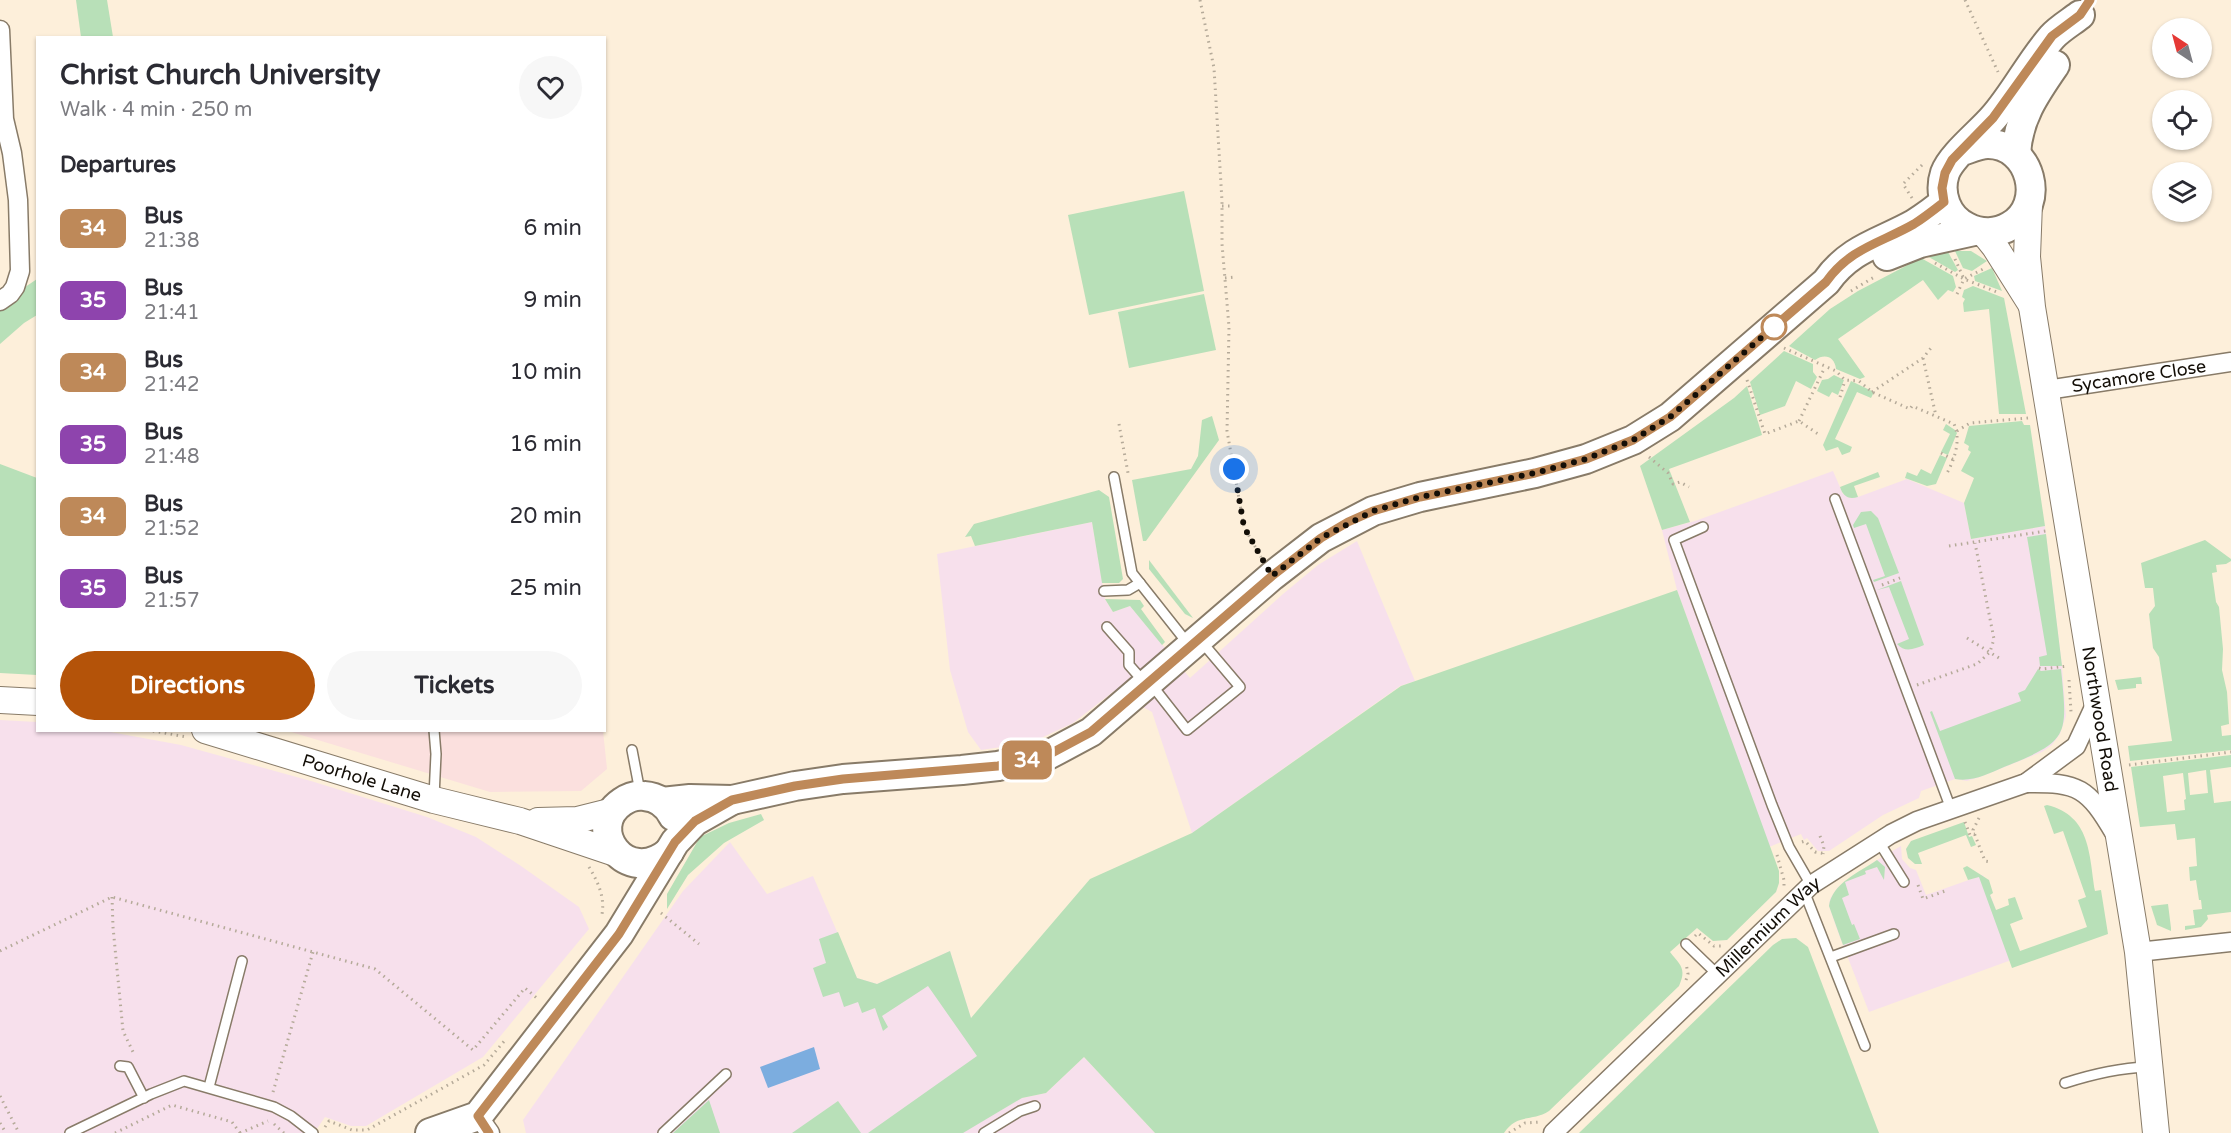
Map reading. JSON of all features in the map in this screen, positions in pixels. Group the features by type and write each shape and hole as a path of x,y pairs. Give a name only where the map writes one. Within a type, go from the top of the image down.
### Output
{"main road":[{"path":"1978,232 1961,225 1944,202 1942,188 1945,173 1952,160 2012,94 2052,36 2085,7"},
{"path":"2016,154 2017,135 2021,123 2042,84 2068,47 2085,7"},
{"path":"1826,282 1845,278 1893,253 1920,243 1978,232 1998,231 2011,226 2022,216 2029,203 2032,190 2025,164 2016,154 1997,144 1986,143 1962,151"},
{"path":"732,800 695,821 660,859 649,863 638,864 622,857 611,844 608,822 620,803 630,797 732,800 795,786 843,779 998,766 1048,755 1091,732 1272,576 1321,538 1373,511 1420,497 1535,473 1586,459 1633,440 1670,417 1826,282 1838,265 1885,237 1912,225 1944,202"},
{"path":"430,1133 484,1125 619,934 672,847 677,831 670,809 652,798"},
{"path":"619,934 622,857"}],"street":[{"path":"0,30 5,145 18,200 21,271 15,287 5,297"},
{"name":"Northwood Road","path":"2029,203 2027,257 2032,307 2138,952 2156,1133"},
{"name":"Northwood Road","path":"1978,232 1995,247 2032,307"},
{"name":"Sycamore Close","path":"2047,390 2231,362"},
{"path":"0,700 36,702"},
{"name":"Millennium Way","path":"1553,1133 1807,888 1879,842 1917,821 1958,814 2026,783 2076,746 2096,703"},
{"name":"Poorhole Lane","path":"212,732 434,800 520,821 622,857"},
{"name":"Millennium Way","path":"2026,783 2058,783 2078,788 2090,797 2120,844"},
{"name":"Poorhole Lane","path":"520,821 578,820 613,811"},
{"path":"2138,952 2231,942"}],"lane":[{"path":"1107,627 1129,652 1129,665 1187,730 1240,687 1195,643 1132,573 1114,477"},
{"path":"1835,499 1958,814"},
{"path":"1703,527 1674,540 1772,806 1807,888 1865,1046"},
{"path":"1104,591 1128,590 1140,583"},
{"path":"434,732 436,754 434,800"},
{"path":"632,750 652,798"},
{"path":"1879,842 1904,882"},
{"path":"1831,957 1894,934"},
{"path":"1690,940 1718,974"},
{"path":"209,1087 242,961"},
{"path":"120,1066 128,1067 144,1098"},
{"path":"2065,1083 2120,1069 2150,1067"},
{"path":"663,1133 726,1074"},
{"path":"70,1133 184,1081 274,1107 291,1116 313,1133"},
{"path":"984,1133 1020,1111 1035,1106"}],"path":[{"path":"1200,0 1214,68 1229,327 1227,431 1244,527 1272,576"},
{"path":"1965,0 2000,76"},
{"path":"1222,206 1230,206"},
{"path":"1954,258 1964,279"},
{"path":"1927,259 1964,279 2002,294"},
{"path":"1957,294 1964,279 1994,263"},
{"path":"1225,278 1235,277"},
{"path":"1783,348 1836,371 1845,380 1859,381 1872,392 1910,410 1912,406 1954,424 1957,431 1954,460 1947,473"},
{"path":"1872,392 1923,358 1931,348"},
{"path":"1923,358 1936,416"},
{"path":"1747,380 1765,434 1799,421 1825,367"},
{"path":"1840,397 1845,380"},
{"path":"1957,431 1970,423 2034,417"},
{"path":"1799,421 1821,436"},
{"path":"1119,424 1130,484"},
{"path":"1941,453 1954,460"},
{"path":"1647,455 1668,473 1673,484 1680,482 1689,488"},
{"path":"1949,546 2051,530"},
{"path":"1917,685 1977,664 1990,652 1994,639 1976,543"},
{"path":"1869,590 1900,578"},
{"path":"1967,638 1999,658"},
{"path":"2040,668 2068,666"},
{"path":"2127,765 2231,752"},
{"path":"1958,814 1970,835 1975,834"},
{"path":"1981,814 1974,830 1985,861 1991,862"},
{"path":"1820,836 1824,846 1823,854"},
{"path":"1776,853 1784,880 1783,889"},
{"path":"1916,878 1923,899 1945,891 1946,893"},
{"path":"0,951 112,897 375,969 473,1050 525,988 540,1000"},
{"path":"112,897 122,1019"},
{"path":"661,913 699,944"},
{"path":"1690,940 1698,933 1714,946 1728,944"},
{"path":"272,1094 313,952"},
{"path":"329,1120 352,1131 367,1130 484,1065 508,1036"},
{"path":"0,1096 19,1133"},
{"path":"115,1133 171,1106 232,1122 240,1133 266,1120 284,1133"},
{"path":"0,1123 6,1133"}],"shaded area":[{"path":"1833,471 1843,494 1858,497 1907,479 1964,503 1971,539 2045,526 2066,716 2060,734 2052,745 2042,752 1980,777 1967,781 1955,779 1921,791 1919,798 1883,815 1829,851 1818,851 1807,838 1804,840 1801,834 1769,847 1677,590 1662,530 1695,521"},
{"path":"1092,522 1105,599 1113,612 1130,606 1190,678 1318,565 1357,541 1415,681 1400,686 1192,833 1152,712 1114,691 1073,723 1041,738 981,750 968,732 950,670 937,554"},
{"path":"0,720 36,722 36,732 110,732 181,745 311,781 427,817 476,837 521,866 579,907 589,929 483,1057 366,1126 351,1126 325,1117 314,1133 0,1133"},
{"path":"291,732 603,732 607,769 581,791 490,792"},
{"path":"730,842 767,894 813,876 857,978 877,984 950,951 971,1018 1022,1098 1046,1093 1084,1057 1155,1133 526,1133 523,1120 683,891"},
{"path":"1901,846 1902,859 1910,868 1916,870 1926,895 1983,875 2014,959 1869,1012 1829,906 1830,899 1838,887"}],"green space":[{"path":"76,0 107,0 113,36 81,36"},
{"path":"1184,191 1204,291 1089,315 1068,215"},
{"path":"1955,251 1971,251 1987,261 1972,271 1963,268"},
{"path":"1948,252 1958,270 1955,272 1927,256"},
{"path":"1921,258 1953,276 1956,287 1953,292 1948,290 1938,300 1923,280 1838,339 1865,377 1860,379 1836,369 1829,357 1815,360 1789,346 1830,309 1858,291"},
{"path":"1992,268 2002,291 1975,281 1974,276"},
{"path":"36,280 36,316 0,344 0,304"},
{"path":"1973,286 2004,298 2026,414 1999,414 1989,309 1964,312 1965,299 1962,297 1964,290"},
{"path":"1204,294 1216,350 1129,368 1118,312"},
{"path":"1784,351 1813,364 1813,372 1817,377 1811,389 1796,381 1785,406 1760,415 1750,382"},
{"path":"1834,375 1844,380 1838,395 1832,392 1829,397 1817,391 1822,380"},
{"path":"1851,381 1874,392 1871,398 1857,392 1835,439 1852,447 1850,452 1842,455 1838,447 1826,451 1823,445"},
{"path":"1747,386 1762,435 1669,469 1690,522 1662,530 1640,466 1734,398"},
{"path":"1212,416 1219,440 1146,541 1143,541 1132,480 1191,469 1198,456 1202,420"},
{"path":"2022,421 2024,425 2030,425 2045,526 1971,539 1964,503 1974,478 1961,471 1971,452 1968,450 1969,446 1964,443 1969,426"},
{"path":"1946,424 1957,433 1948,455 1941,452 1950,434 1943,430"},
{"path":"1940,455 1947,458 1936,484 1927,486 1905,478 1907,472 1917,476 1921,469 1931,474"},
{"path":"0,464 36,478 36,675 0,673"},
{"path":"1878,472 1880,477 1854,486 1858,497 1849,498 1841,490 1840,487"},
{"path":"1099,490 1109,497 1123,579 1119,583 1102,583 1092,522 975,546 971,536 965,537 974,524"},
{"path":"1871,511 1878,518 1899,573 1874,582 1873,580 1885,576 1866,524 1854,528 1853,525 1861,512"},
{"path":"2046,534 2062,666 2040,666 2039,657 2047,655 2027,537"},
{"path":"2205,540 2231,559 2226,564 2216,565 2217,572 2212,573 2216,602 2219,607 2223,649 2222,670 2227,692 2229,724 2221,726 2222,736 2231,735 2231,750 2130,761 2128,746 2172,741 2159,657 2153,648 2149,614 2155,606 2153,588 2145,588 2141,563"},
{"path":"1149,560 1193,618 1185,614 1149,569"},
{"path":"1901,581 1924,645 1917,648 1903,649 1897,644 1909,639 1889,587 1877,590"},
{"path":"1677,590 1779,871 1779,883 1776,892 1727,940 1713,941 1697,928 1670,952 1682,971 1679,986 1549,1111 1519,1120 1504,1133 1155,1133 1084,1057 1046,1093 1022,1098 963,1133 868,1133 977,1056 928,986 882,1016 888,1027 883,1031 875,1008 862,1013 858,1002 844,1007 839,992 823,997 813,968 826,963 819,939 838,932 857,978 877,984 950,951 971,1018 1090,879 1192,833 1401,686"},
{"path":"1105,599 1140,600 1144,606 1141,609 1165,642 1162,645 1130,606 1113,612"},
{"path":"2038,669 2041,671 2061,669 2064,709 2060,734 2041,750 2025,758 1980,777 1955,779 1930,712 1932,711 1940,731 2021,701 2018,693 2025,690"},
{"path":"2141,677 2142,684 2136,684 2136,688 2118,690 2115,680"},
{"path":"2231,755 2231,767 2210,770 2214,803 2231,801 2231,912 2207,915 2208,919 2201,927 2185,930 2185,926 2195,925 2193,910 2202,909 2196,880 2190,881 2189,867 2197,866 2195,838 2177,840 2175,824 2140,827 2131,767","holes":["2206,770 2208,793 2190,795 2188,773","2183,773 2185,810 2167,812 2163,776"]},
{"path":"2044,806 2061,810 2080,827 2089,850 2095,891 2101,890 2108,934 2012,968 1979,877 1968,880 1963,868 1967,866 1989,880 1993,893 1990,895 1996,910 2009,905 2008,899 2015,897 2023,919 2010,924 2020,951 2087,927 2078,900 2086,897 2063,831 2054,834"},
{"path":"761,814 764,820 724,843 688,875 667,909 667,894 700,837 729,823"},
{"path":"1964,822 1969,837 1972,836 1976,845 1971,847 1966,835 1918,853 1922,864 1915,864 1908,858 1906,849 1911,841"},
{"path":"1877,860 1885,867 1884,880 1877,867 1845,882 1849,895 1842,898 1860,939 1843,945 1829,906 1831,898 1835,891 1848,879"},
{"path":"2168,904 2171,931 2157,925 2151,906"},
{"path":"1796,938 1808,947 1879,1133 1579,1133 1773,945 1782,939"},
{"path":"709,1100 720,1133 673,1133 674,1132"},
{"path":"838,1101 861,1133 792,1133"}],"water":[{"path":"814,1047 820,1069 768,1088 760,1067"}],"bus line":[{"name":"34","path":"489,1133 478,1116 619,934 675,842 695,821 732,800 795,786 843,779 998,766 1048,755 1091,732 1272,576 1321,538 1348,522 1373,511 1420,497 1535,473 1586,459 1633,440 1670,417 1826,282 1838,265 1885,237 1912,225 1944,202 1942,188 1945,173 1952,160 1993,118 2052,36 2080,15 2090,0"}],"route":[{"path":"1234,469 1244,527 1272,576 1321,538 1373,511 1420,497 1535,473 1586,459 1633,440 1670,417 1777,324 1774,327"}]}
